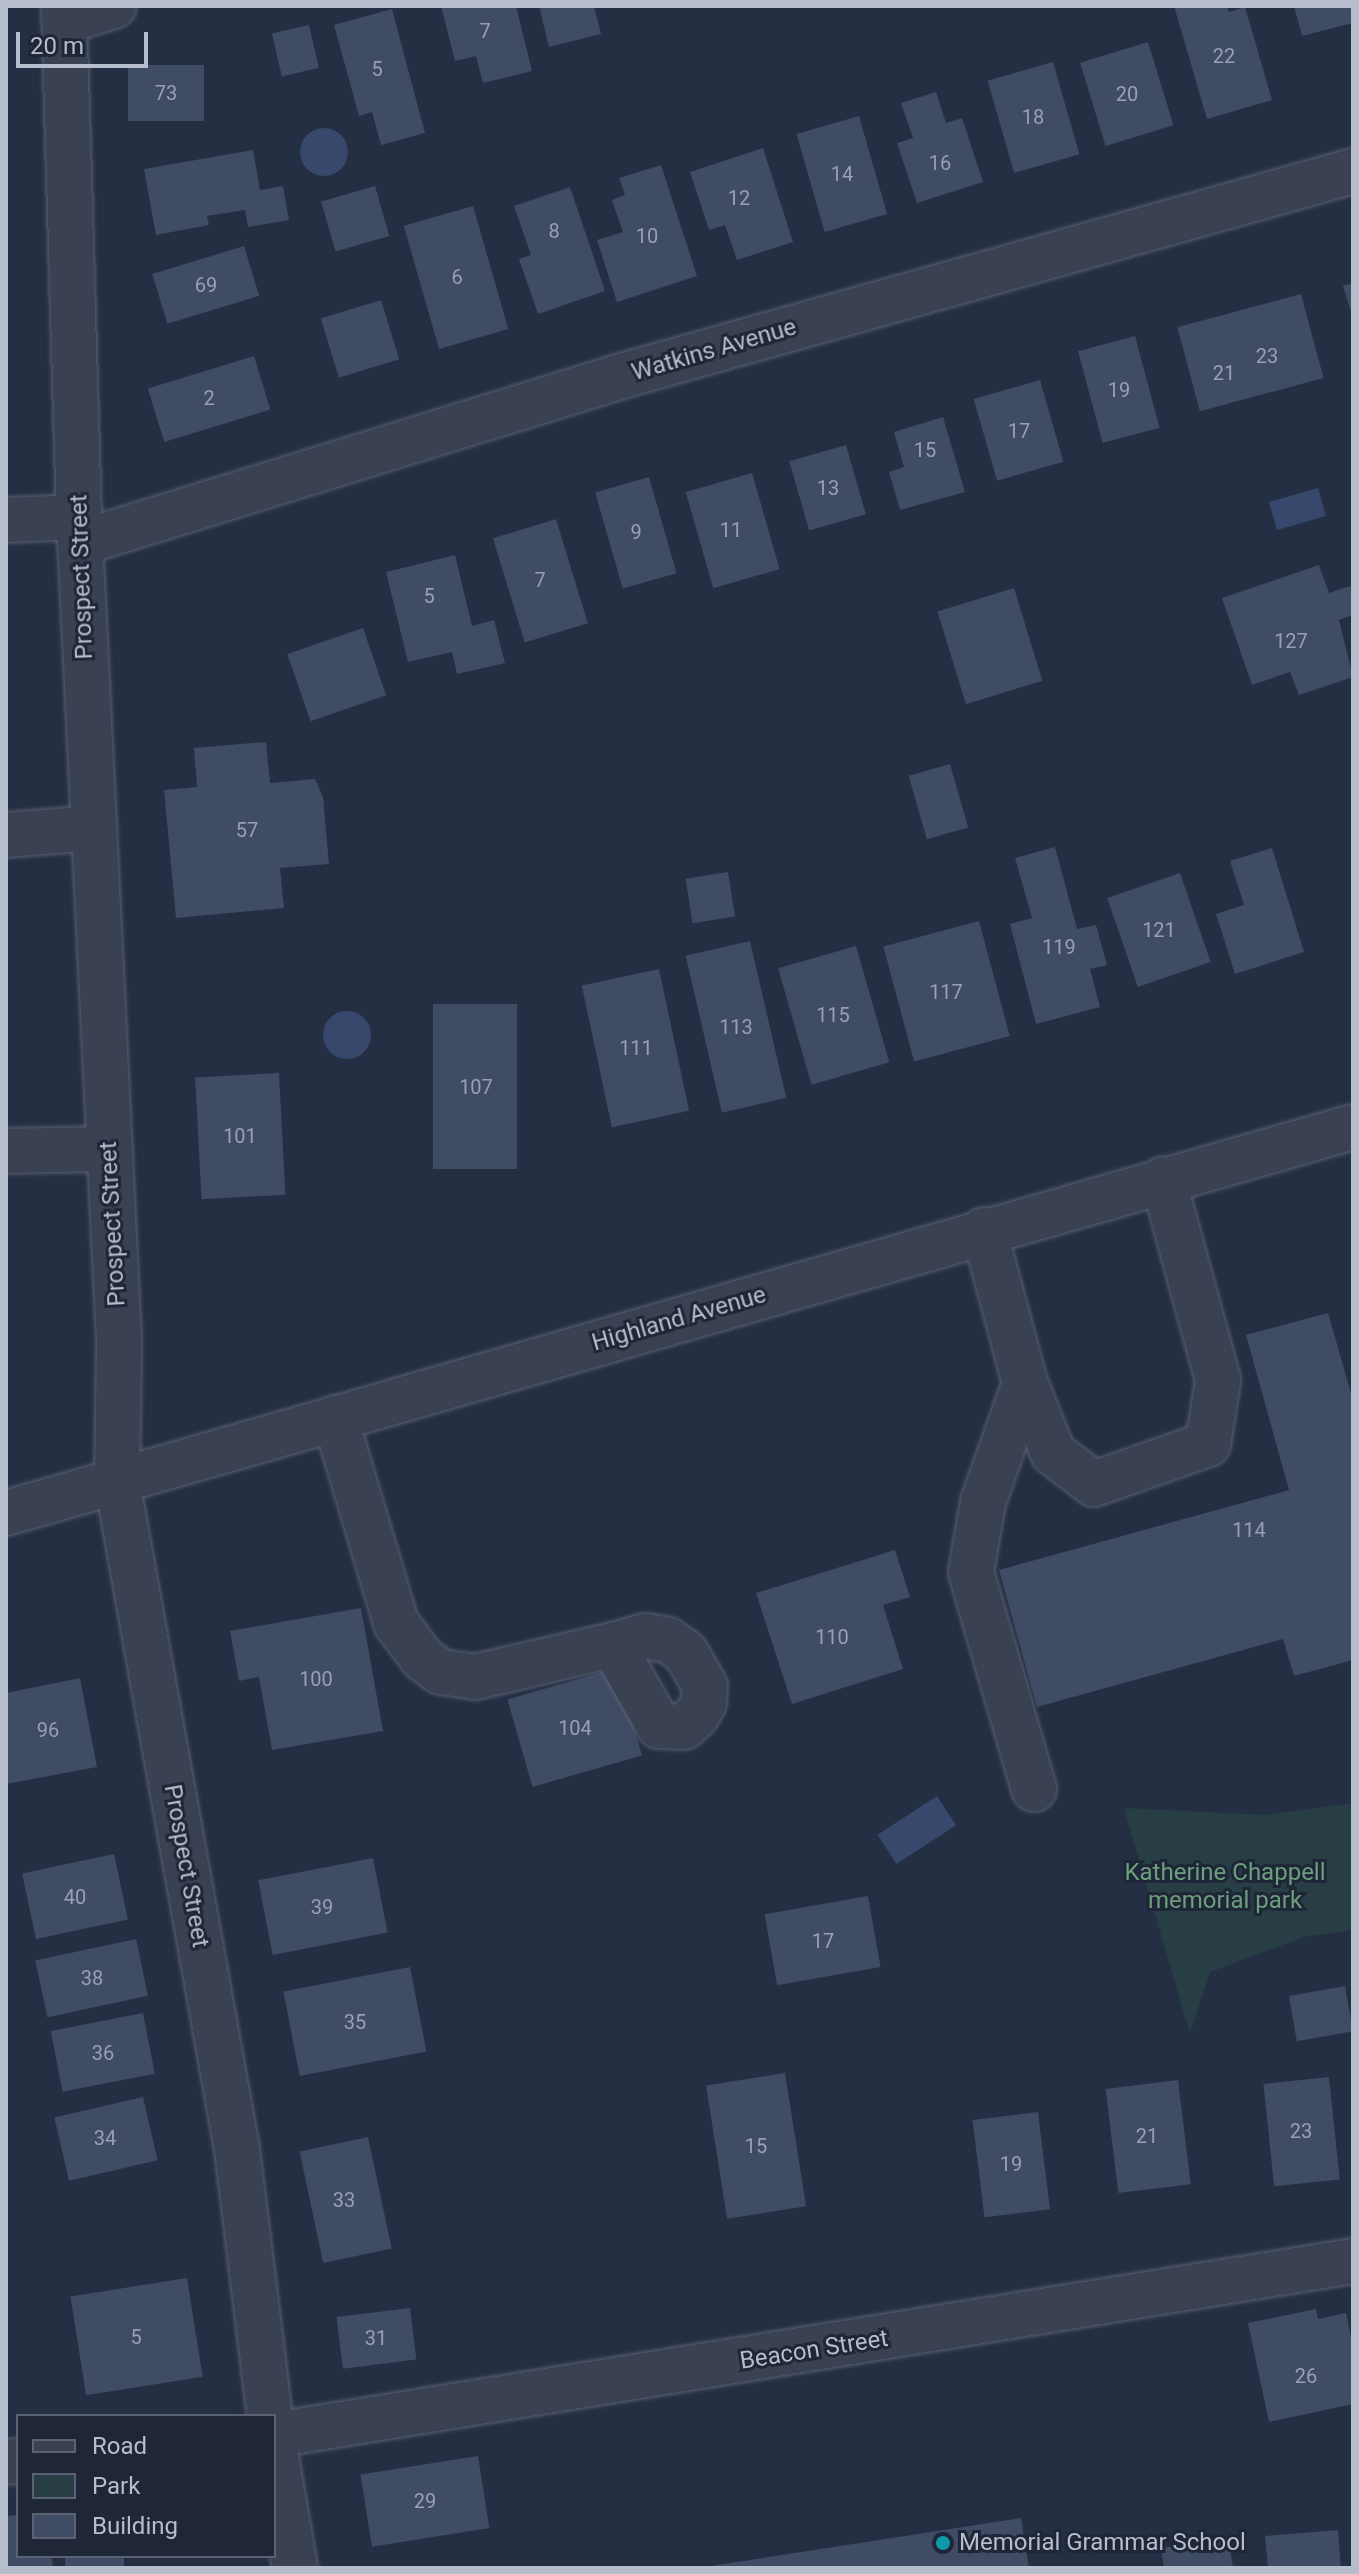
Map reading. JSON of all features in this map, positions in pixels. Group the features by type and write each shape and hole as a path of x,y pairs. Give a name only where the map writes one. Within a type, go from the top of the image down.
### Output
{"street":[{"path":"64,13 114,6"},
{"name":"Prospect Street","path":"64,13 79,530 119,1342 117,1481 237,2149 270,2414"},
{"name":"Watkins Avenue","path":"6,520 79,530 1353,171"},
{"path":"6,835 93,828"},
{"name":"Highland Avenue","path":"6,1513 1163,1179 1350,1134"},
{"path":"6,1151 110,1149"},
{"path":"984,1230 1025,1383 1053,1453 1094,1484 1208,1444 1218,1380 1163,1179"},
{"path":"1025,1383 983,1502 971,1572 1034,1789"},
{"path":"335,1418 396,1623 423,1659 441,1672 475,1677 613,1645"},
{"name":"Beacon Street","path":"276,2435 1353,2261"},
{"path":"276,2458 295,2568"}],"green space":[{"name":"Katherine Chappell memorial park","path":"1353,1803 1353,1930 1304,1937 1210,1972 1190,2034 1124,1808 1264,1815"}],"water":[{"path":"324,128 341,135 348,152 341,169 324,176 307,169 300,152 307,135"},
{"path":"1318,488 1326,516 1277,530 1269,502"},
{"path":"347,1011 364,1018 371,1035 364,1052 347,1059 330,1052 323,1035 330,1018"},
{"path":"937,1796 956,1825 897,1864 877,1835"}],"building":[{"path":"441,6 516,6 532,71 483,83 476,56 455,61"},
{"path":"539,6 594,6 601,34 549,47"},
{"path":"1174,6 1227,6 1229,12 1245,7 1272,100 1207,119"},
{"path":"1294,6 1353,6 1353,23 1302,36"},
{"path":"392,9 425,133 381,145 372,112 359,116 334,25"},
{"path":"309,25 319,68 282,76 272,34"},
{"path":"1148,42 1173,125 1106,146 1080,63"},
{"path":"1053,62 1079,154 1014,173 988,81"},
{"path":"128,65 204,65 204,121 128,121"},
{"path":"936,92 946,123 962,118 983,182 917,203 897,143 913,138 901,103"},
{"path":"859,116 887,214 825,232 797,134"},
{"path":"763,148 793,242 737,260 725,225 709,230 690,172"},
{"path":"253,150 260,190 283,186 289,220 248,227 245,210 207,216 209,225 156,235 144,169"},
{"path":"661,165 697,276 617,302 597,240 623,232 612,200 625,195 619,178"},
{"path":"375,186 389,236 336,251 321,201"},
{"path":"570,187 605,291 538,314 519,259 531,255 514,206"},
{"path":"473,206 508,329 439,349 404,226"},
{"path":"244,246 259,296 167,324 152,274"},
{"path":"1353,283 1353,315 1352,315 1343,286"},
{"path":"1301,294 1324,378 1200,411 1177,327"},
{"path":"381,300 399,359 339,378 321,318"},
{"path":"1135,336 1160,428 1103,443 1078,351"},
{"path":"254,356 270,410 164,442 148,388"},
{"path":"1040,380 1063,462 997,481 974,399"},
{"path":"943,417 965,492 900,510 889,472 904,467 894,432"},
{"path":"846,445 866,514 809,530 789,461"},
{"path":"752,473 780,569 713,588 686,492"},
{"path":"649,477 677,573 623,589 595,492"},
{"path":"556,519 588,623 525,643 493,538"},
{"path":"455,555 472,626 494,620 505,663 457,674 452,652 408,662 386,572"},
{"path":"1319,565 1329,593 1350,586 1353,594 1353,615 1339,620 1353,677 1299,695 1290,672 1252,685 1222,598"},
{"path":"1014,588 1042,681 966,704 937,611"},
{"path":"363,628 386,695 310,721 287,654"},
{"path":"266,742 270,783 315,779 323,797 329,864 280,868 284,908 176,918 164,790 197,787 194,748"},
{"path":"950,764 968,827 927,839 909,776"},
{"path":"1055,847 1077,929 1096,925 1107,965 1090,969 1100,1007 1036,1024 1010,924 1032,918 1015,858"},
{"path":"1272,848 1304,952 1235,974 1216,914 1244,905 1230,861"},
{"path":"728,872 735,916 693,923 686,879"},
{"path":"1180,873 1211,962 1138,987 1107,898"},
{"path":"979,921 1010,1036 914,1062 883,947"},
{"path":"750,941 786,1098 722,1113 686,956"},
{"path":"856,946 889,1062 811,1085 778,968"},
{"path":"659,969 689,1111 612,1127 582,985"},
{"path":"433,1004 517,1004 517,1169 433,1169"},
{"path":"279,1073 285,1195 202,1199 195,1077"},
{"path":"1328,1313 1353,1400 1353,1660 1294,1676 1283,1639 1037,1707 999,1570 1289,1490 1246,1335"},
{"path":"895,1550 910,1597 883,1605 903,1669 792,1704 756,1593"},
{"path":"361,1608 383,1731 272,1750 259,1677 239,1681 230,1631"},
{"path":"617,1668 642,1755 532,1787 507,1699"},
{"path":"80,1678 97,1767 6,1784 6,1693"},
{"path":"114,1854 128,1920 36,1939 22,1874"},
{"path":"373,1858 388,1933 273,1955 258,1880"},
{"path":"868,1896 881,1967 777,1985 765,1914"},
{"path":"136,1939 148,1996 47,2017 35,1960"},
{"path":"410,1967 426,2051 300,2076 283,1992"},
{"path":"1345,1986 1353,2031 1297,2041 1289,1996"},
{"path":"143,2013 155,2074 63,2092 51,2031"},
{"path":"785,2073 806,2206 727,2219 706,2086"},
{"path":"1329,2077 1340,2179 1274,2186 1263,2084"},
{"path":"1178,2080 1191,2184 1118,2193 1106,2089"},
{"path":"143,2097 158,2160 69,2181 54,2117"},
{"path":"1038,2112 1050,2209 984,2217 972,2120"},
{"path":"368,2137 392,2249 323,2263 300,2152"},
{"path":"187,2278 203,2377 86,2395 70,2296"},
{"path":"410,2308 416,2360 343,2369 337,2317"},
{"path":"1316,2309 1318,2319 1346,2313 1353,2347 1353,2404 1269,2422 1248,2323"},
{"path":"478,2456 489,2528 372,2547 360,2475"},
{"path":"16,2515 16,2558 52,2558 53,2568 6,2568 6,2516"},
{"name":"Memorial Grammar School","path":"1021,2518 1029,2568 711,2568 711,2566"},
{"path":"1338,2530 1341,2568 1268,2568 1265,2536"},
{"path":"1229,2539 1233,2568 1164,2568 1161,2548"},
{"path":"65,2558 124,2558 124,2568 65,2568"}],"place":[{"name":"Memorial Grammar School","path":"943,2543"}]}
